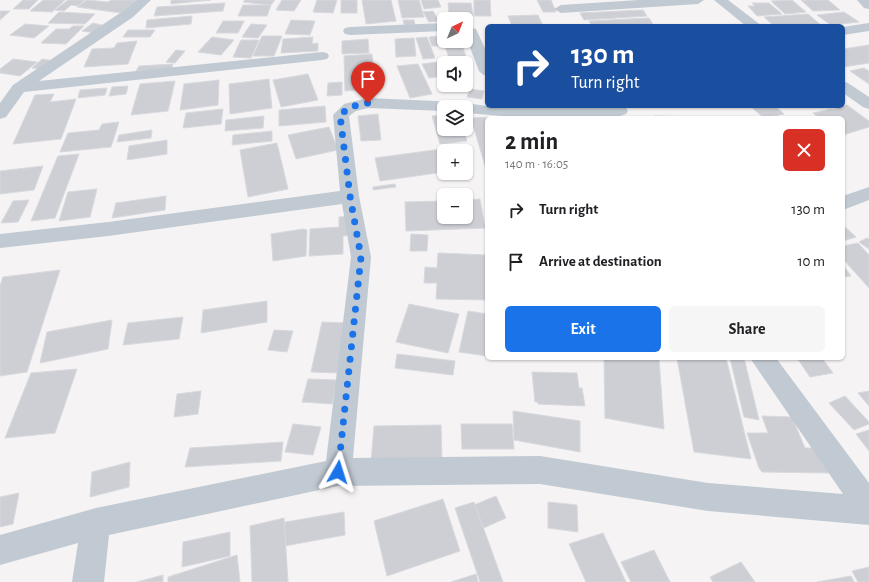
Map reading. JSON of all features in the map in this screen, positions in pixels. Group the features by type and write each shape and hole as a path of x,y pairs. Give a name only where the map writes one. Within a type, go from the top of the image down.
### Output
{"street":[{"path":"0,114 18,88 128,14 145,0"},
{"path":"562,10 698,0"},
{"path":"720,0 752,24"},
{"path":"863,0 869,5"},
{"path":"350,31 437,26"},
{"path":"845,31 869,27"},
{"path":"473,37 485,65"},
{"path":"18,88 322,56"},
{"path":"845,87 869,104"},
{"path":"338,472 361,257 350,196 340,115 350,107 368,103 437,106"},
{"path":"473,108 620,112"},
{"path":"845,202 869,193"},
{"path":"0,241 108,229 350,196"},
{"path":"763,360 869,507"},
{"path":"0,550 96,522 338,472 540,470 708,497 869,511"},
{"path":"88,582 96,522"}],"building":[{"path":"23,0 38,0 29,9 13,9"},
{"path":"43,0 65,0 52,12 30,11"},
{"path":"68,0 85,0 78,6 71,5 64,11 55,10"},
{"path":"87,0 108,2 111,0 137,0 121,13 77,7"},
{"path":"171,0 211,0 171,4"},
{"path":"245,0 275,0 271,5 243,2"},
{"path":"282,0 301,0 294,11 276,10"},
{"path":"317,0 337,0 333,13 313,12"},
{"path":"341,0 357,0 357,13 341,13"},
{"path":"362,0 391,0 396,21 366,24"},
{"path":"398,0 419,0 424,17 402,18"},
{"path":"421,0 438,0 441,7 424,9"},
{"path":"474,0 490,0 491,16 474,16"},
{"path":"537,0 551,0 556,12 543,12"},
{"path":"792,0 806,12 785,14 771,1"},
{"path":"801,0 828,0 840,10 813,11"},
{"path":"225,3 223,11 154,16 157,7"},
{"path":"448,3 471,3 472,12 449,12"},
{"path":"752,3 769,3 782,14 757,16 748,6 755,6"},
{"path":"243,5 271,5 267,16 238,16"},
{"path":"643,10 647,16 584,20 580,13"},
{"path":"0,11 10,11 0,20"},
{"path":"433,11 437,18 437,21 429,22 423,12"},
{"path":"59,12 95,14 85,24 48,23"},
{"path":"844,12 859,22 830,24 817,15"},
{"path":"808,14 820,24 772,24 764,17"},
{"path":"538,15 542,24 511,24 508,16"},
{"path":"192,16 191,24 146,28 147,20"},
{"path":"649,18 653,24 591,24 589,21"},
{"path":"291,20 315,21 310,35 285,34"},
{"path":"403,20 414,20 415,25 404,25"},
{"path":"223,21 244,21 238,33 216,33"},
{"path":"93,23 106,26 95,33 82,31"},
{"path":"25,24 49,26 34,38 10,35"},
{"path":"251,24 267,25 258,38 242,37"},
{"path":"73,26 84,26 66,44 41,43 56,29 69,29"},
{"path":"128,30 155,30 150,37 123,37"},
{"path":"262,36 282,36 274,56 253,56"},
{"path":"437,36 437,46 432,46 429,37"},
{"path":"212,37 234,40 221,55 198,52"},
{"path":"313,37 312,44 318,43 318,51 281,53 283,39"},
{"path":"427,37 435,58 423,59 416,38"},
{"path":"414,38 416,56 396,57 395,39"},
{"path":"368,39 369,53 342,54 342,41"},
{"path":"241,40 259,40 251,58 233,57"},
{"path":"137,41 128,64 84,67 92,49 114,48 117,43"},
{"path":"869,45 869,63 845,67 845,49"},
{"path":"446,48 463,48 466,56 448,56"},
{"path":"176,50 185,51 175,63 166,62"},
{"path":"372,54 375,89 345,91 344,56"},
{"path":"13,59 37,62 20,76 0,73 0,69"},
{"path":"42,59 54,61 43,69 32,68"},
{"path":"437,62 437,77 429,78 422,64"},
{"path":"173,64 171,70 136,71 139,66"},
{"path":"418,64 432,94 410,98 397,66"},
{"path":"864,68 869,71 869,84 850,71"},
{"path":"308,74 318,100 281,107 273,80"},
{"path":"269,79 272,108 230,114 229,84"},
{"path":"219,80 218,105 180,110 184,84"},
{"path":"175,81 168,111 131,115 140,84"},
{"path":"342,82 342,95 327,96 328,83"},
{"path":"128,86 126,94 109,96 112,87"},
{"path":"107,88 105,95 78,98 80,90"},
{"path":"473,89 484,91 482,99 467,97 469,92 473,92"},
{"path":"54,94 50,102 76,99 61,139 13,144 35,95"},
{"path":"847,105 869,121 869,127 845,134 845,116 817,116 813,113 831,109 838,110 835,108 845,108 845,106"},
{"path":"325,106 326,122 279,126 279,110"},
{"path":"752,108 777,108 784,114 774,116 762,116"},
{"path":"223,109 221,124 183,128 186,113"},
{"path":"378,114 381,140 361,141 358,116"},
{"path":"264,116 263,128 225,131 226,120"},
{"path":"432,116 437,116 437,134"},
{"path":"485,117 485,166 473,125 473,118"},
{"path":"119,122 111,147 60,152 68,133 99,130 102,124"},
{"path":"329,127 338,150 296,159 288,135"},
{"path":"152,130 151,138 117,142 119,135"},
{"path":"272,131 272,141 232,145 233,135"},
{"path":"438,136 465,136 467,141 440,144"},
{"path":"167,140 167,154 127,160 129,146"},
{"path":"277,143 288,189 248,197 240,150"},
{"path":"437,150 437,173 380,181 375,158"},
{"path":"79,154 55,218 31,221 58,156"},
{"path":"43,166 34,190 0,194 0,171"},
{"path":"395,184 396,187 373,190 373,187"},
{"path":"97,189 90,217 59,221 68,192"},
{"path":"166,196 165,210 112,218 116,203"},
{"path":"480,199 485,228 406,231 405,202 437,201 437,224 473,224 473,200"},
{"path":"29,200 18,222 1,223 13,201"},
{"path":"353,216 355,235 343,236 343,254 309,256 310,229 339,227 339,217"},
{"path":"845,227 856,237 845,240"},
{"path":"303,229 307,230 306,256 273,261 271,234"},
{"path":"411,234 428,235 427,251 410,251"},
{"path":"867,238 869,239 869,249 859,242"},
{"path":"858,243 869,255 869,288 845,261 845,246"},
{"path":"438,253 485,255 485,300 436,299 437,283 424,283 425,267 437,268"},
{"path":"845,268 851,276 845,277"},
{"path":"60,270 27,372 0,376 0,286 3,277"},
{"path":"267,301 267,322 201,333 203,310"},
{"path":"409,304 459,314 448,353 396,342"},
{"path":"468,311 485,314 485,356 459,352"},
{"path":"183,317 179,339 123,345 128,323"},
{"path":"112,320 108,349 40,363 47,332"},
{"path":"322,322 349,323 340,373 311,372"},
{"path":"274,330 293,331 287,352 268,350"},
{"path":"397,354 455,361 453,375 395,368"},
{"path":"604,360 659,360 664,429 605,418"},
{"path":"677,360 726,360 751,459 694,452"},
{"path":"730,360 744,360 759,420 744,417"},
{"path":"798,360 823,360 833,373 810,377"},
{"path":"77,369 55,433 5,438 31,373"},
{"path":"532,372 577,373 579,388 582,388 585,406 538,404 538,402 535,402"},
{"path":"308,379 337,380 332,404 302,402"},
{"path":"201,391 198,414 174,417 177,394"},
{"path":"869,391 869,406 858,393"},
{"path":"845,396 869,422 869,424 854,430 829,403"},
{"path":"513,411 580,421 580,452 514,440"},
{"path":"762,416 792,417 805,448 820,448 831,473 762,472 759,468 747,433 768,433"},
{"path":"293,424 321,427 313,455 285,452"},
{"path":"461,424 512,424 514,449 462,449"},
{"path":"441,425 442,461 371,462 374,426"},
{"path":"869,430 869,451 856,434"},
{"path":"283,442 281,461 185,467 190,448"},
{"path":"130,462 129,487 90,497 92,472"},
{"path":"19,493 13,524 0,527 0,497"},
{"path":"496,496 506,518 479,530 469,507"},
{"path":"443,499 460,551 387,576 374,521"},
{"path":"474,502 503,582 480,582 455,508"},
{"path":"548,502 577,505 578,532 548,528"},
{"path":"344,512 345,535 279,547 280,523"},
{"path":"284,518 288,582 252,582 250,526"},
{"path":"230,532 230,556 182,567 183,542"},
{"path":"603,533 626,582 586,582 569,544"},
{"path":"654,550 670,582 631,582 621,562"},
{"path":"237,555 240,582 168,582 168,577"},
{"path":"741,562 755,582 713,582 710,577"},
{"path":"869,567 869,582 858,582 852,571"},
{"path":"476,574 478,582 451,582"},
{"path":"163,575 163,582 137,582"},
{"path":"851,576 854,582 817,582"}],"route":[{"path":"338,472 361,257 350,196 340,115 350,107 368,103"}]}
